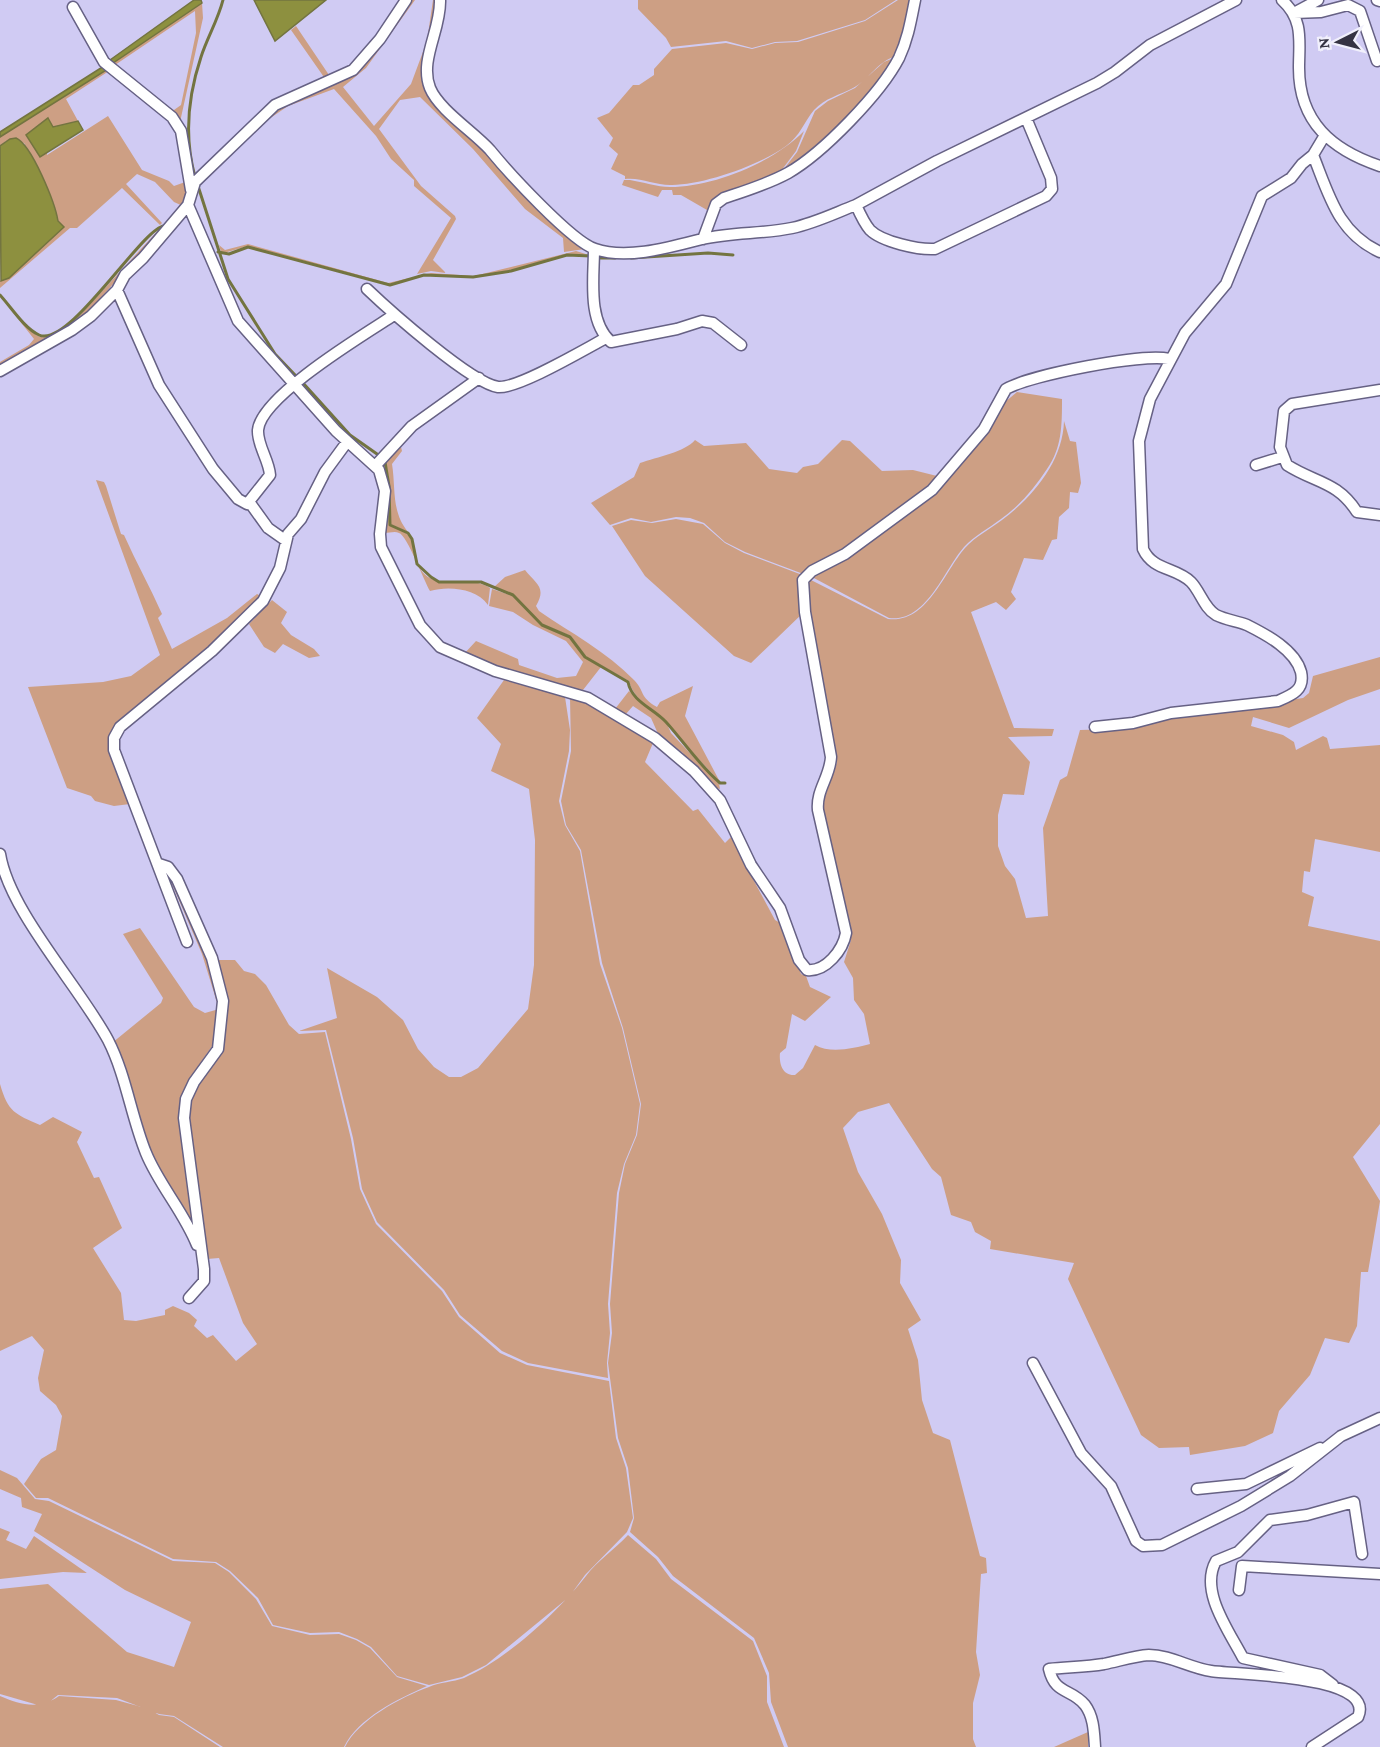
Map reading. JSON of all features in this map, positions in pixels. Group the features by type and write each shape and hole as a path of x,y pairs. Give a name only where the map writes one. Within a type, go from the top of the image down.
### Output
{"street":[{"path":"0,371 82,323 117,290 125,275 143,258 188,205 195,182 267,111 284,99 332,82 353,70 380,39 406,0"},
{"path":"440,0 441,14 427,72 430,88 436,99 481,140 518,183 580,240 594,249 638,252 663,250 703,239 790,228 813,223 856,205 937,161 1097,83 1150,45 1236,0"},
{"path":"703,239 716,204 724,198 787,174 809,159 868,101 900,56 910,29 915,0"},
{"path":"1282,0 1294,13 1300,36 1299,82 1310,116 1339,149 1380,166"},
{"path":"1294,13 1318,0"},
{"path":"1294,13 1321,12 1348,5 1360,11 1377,61"},
{"path":"73,7 104,62 172,117 181,131 191,193"},
{"path":"856,205 872,232 922,249 935,249 1047,196 1053,189 1051,178 1026,118"},
{"path":"1095,728 1132,723 1171,713 1278,701 1293,695 1300,688 1302,677 1299,663 1291,652 1247,625 1215,614 1191,582 1154,564 1143,549 1139,441 1150,399 1169,359 1185,333 1226,284 1262,196 1291,178 1313,155 1325,135"},
{"path":"1313,155 1340,221 1357,239 1380,252"},
{"path":"188,205 238,321 291,383 347,442 376,465 385,491 380,534 381,547 420,625 429,637 446,650 495,671 588,698 655,738 678,756 720,800 751,865 780,908 800,964 804,969 812,971 833,957 842,945 846,933 818,810 817,797 827,777 831,757 805,612 803,580 812,571 845,554 932,490 984,429 1006,389 1079,369 1137,360 1169,359"},
{"path":"594,249 593,293 598,321 606,338 611,342 677,329 702,321 713,323 741,345"},
{"path":"367,289 394,315 479,378 497,387 506,386 547,369 606,338"},
{"path":"117,290 159,385 213,469 238,499 250,503 268,528 285,540"},
{"path":"250,503 270,475 258,428 291,383 394,315"},
{"path":"376,465 412,426 479,378"},
{"path":"1380,390 1292,404 1284,411 1280,426 1282,457 1293,469 1332,485 1349,499 1357,512 1380,515"},
{"path":"188,942 114,750 115,734 130,718 213,651 256,609 270,591 280,568 285,540 301,519 325,472 347,442"},
{"path":"1256,465 1282,457"},
{"path":"0,854 6,878 25,913 107,1039 128,1091 146,1154 193,1235 204,1269"},
{"path":"159,864 168,867 177,879 212,958 223,1001 218,1049 194,1082 186,1099 184,1118 204,1269 204,1281 189,1298"},
{"path":"1033,1363 1082,1453 1111,1486 1136,1541 1143,1546 1162,1545 1266,1493 1310,1462 1331,1443"},
{"path":"1197,1489 1246,1484 1331,1443 1361,1425 1380,1418"},
{"path":"1312,1747 1358,1717 1359,1703 1355,1696 1338,1688 1320,1675 1243,1658 1214,1599 1211,1585 1213,1567 1216,1561 1238,1552 1270,1520 1307,1515 1354,1502 1362,1554"},
{"path":"1239,1590 1242,1566 1380,1574"},
{"path":"1095,1747 1094,1730 1085,1705 1055,1685 1049,1669 1082,1667 1158,1655 1208,1671 1250,1672 1338,1688"}],"shaded area":[{"path":"194,0 201,0 202,3 113,63 110,60"},
{"path":"254,0 326,0 275,41"},
{"path":"411,0 415,0 366,68 343,87 374,126 411,84 427,41 433,0 438,0 425,85 517,187 585,249 564,252 563,238 525,209 473,149 420,97 400,100 379,129 421,186 455,216 456,219 433,260 446,273 431,271 417,274 451,218 414,186 414,180 391,159 376,136 334,89 288,106 269,119 200,184 271,111 354,73 370,57"},
{"path":"638,0 896,0 865,20 797,41 775,42 752,48 726,41 671,47 666,38 638,9"},
{"path":"898,0 912,0 897,56 884,61 859,84 818,106 795,138 775,153 730,173 683,184 664,185 625,179 625,176 611,169 618,154 609,146 613,138 597,118 609,113 633,85 639,85 654,75 654,69 672,49 726,43 752,49 775,43 798,42 865,21"},
{"path":"202,3 203,18 180,122 170,109 174,110 181,105 196,33 195,11 115,65 113,63"},
{"path":"296,26 331,78 326,80 291,30"},
{"path":"896,57 857,106 813,148 780,174 797,152 815,111 828,101 855,88 884,62"},
{"path":"104,66 108,69 0,137 0,132"},
{"path":"108,69 109,71 66,99 78,121 53,127 48,118 47,155 108,116 142,170 169,181 174,186 188,181 189,187 183,206 174,202 155,182 137,174 126,184 162,223 160,225 122,188 77,228 70,228 0,288 0,281 20,267 63,227 58,221 36,163 24,143 6,141 0,146 0,137"},
{"path":"48,118 53,127 78,121 83,130 40,157 26,135"},
{"path":"804,131 796,151 778,175 715,200 707,210 681,195 673,195 672,190 662,190 658,197 622,185 624,180 665,187 705,183 742,171 760,162 777,153"},
{"path":"16,138 29,151 36,163 48,189 58,221 64,227 9,278 1,281 0,146"},
{"path":"163,225 164,227 81,320 0,366 0,362 29,345 34,339 0,296 31,331 41,337 51,335 82,313"},
{"path":"248,244 388,283 414,277 390,284 248,246 224,253 221,252 219,245 225,250"},
{"path":"576,251 589,255 567,254 511,270 472,277 426,274 474,276"},
{"path":"1017,392 1062,399 1061,427 1056,453 1042,476 1020,503 964,547 924,604 914,612 902,617 889,618 812,577 934,493 949,479 965,455 989,432 1005,402"},
{"path":"1064,421 1070,441 1076,442 1081,483 1078,493 1070,492 1069,508 1059,517 1057,539 1052,540 1043,560 1024,558 1011,592 1016,599 1006,610 996,602 971,612 1014,728 1054,729 1052,736 1008,737 1030,762 1024,795 1003,794 998,815 998,846 1005,866 1015,879 1026,918 1048,916 1043,828 1060,780 1067,776 1080,730 1113,729 1183,715 1303,698 1309,693 1313,676 1380,657 1380,689 1348,700 1289,728 1253,717 1251,726 1283,735 1294,742 1296,750 1323,736 1327,738 1330,749 1380,745 1380,852 1315,839 1310,872 1304,871 1302,892 1314,897 1308,926 1380,941 1380,1124 1353,1157 1380,1201 1368,1272 1361,1272 1357,1326 1349,1343 1325,1338 1310,1375 1279,1411 1273,1433 1245,1446 1190,1455 1189,1447 1159,1448 1141,1435 1068,1279 1074,1263 990,1249 991,1241 975,1232 971,1222 951,1215 941,1177 932,1169 889,1103 858,1112 843,1128 858,1172 882,1214 901,1260 900,1283 921,1320 908,1329 918,1360 922,1400 933,1433 950,1440 980,1556 986,1558 987,1573 981,1574 976,1652 980,1675 973,1703 973,1739 976,1747 788,1747 771,1702 769,1673 754,1638 673,1576 658,1557 630,1532 634,1518 628,1468 618,1438 608,1363 612,1333 610,1304 619,1193 625,1164 637,1135 641,1104 623,1028 602,963 581,850 566,825 561,801 571,751 570,697 584,701 653,743 645,762 693,811 698,809 725,843 733,835 740,855 775,920 784,925 801,974 806,976 810,987 831,997 805,1021 792,1014 786,1048 780,1053 784,1071 795,1075 803,1068 815,1045 835,1050 870,1044 864,1014 854,1000 853,978 844,962 851,940 851,927 839,885 822,805 837,762 808,597 809,579 888,619 902,618 914,613 933,594 965,548 1014,511 1035,489 1052,464 1058,450"},
{"path":"695,440 704,446 746,443 769,469 797,473 803,467 818,464 842,440 850,441 882,471 913,470 941,477 931,490 806,575 745,552 725,542 704,523 690,518 676,517 651,522 631,518 610,525 591,503 634,477 640,463 678,451"},
{"path":"401,447 402,451 392,464 397,508 408,532 390,524 390,486 386,462"},
{"path":"385,462 389,486 389,525 409,536 423,573 443,582 482,584 490,588 488,605 476,595 461,590 430,591 402,536 396,532 385,533"},
{"path":"96,480 104,482 106,486 121,534 124,535 162,614 158,618 172,649 227,618 257,594 263,597 256,606 112,732 130,804 114,806 95,801 91,796 67,788 28,687 103,682 131,676 160,655"},
{"path":"676,519 703,524 725,543 744,553 805,576 804,612 751,663 734,656 645,576 612,526 631,520 652,523"},
{"path":"525,570 539,586 540,594 536,606 539,611 612,660 634,680 651,703 657,707 660,702 693,686 685,716 720,782 668,725 637,696 629,681 586,657 571,636 542,624 514,595 493,588 505,577"},
{"path":"492,589 513,596 542,625 569,637 585,658 601,667 583,690 528,679 464,654 476,641 518,659 519,665 557,678 576,676 583,662 566,641 533,625 513,612 489,606"},
{"path":"272,600 287,612 281,623 291,635 314,649 320,656 309,658 283,644 275,653 264,647 249,624"},
{"path":"504,680 565,697 570,730 569,751 559,801 565,825 580,851 600,964 622,1028 640,1104 636,1135 624,1164 617,1193 608,1304 610,1333 608,1378 528,1363 502,1351 460,1315 444,1290 377,1222 362,1189 353,1138 326,1030 299,1031 337,1018 327,968 377,997 403,1020 418,1049 434,1067 449,1077 461,1077 478,1068 528,1009 534,965 535,840 529,789 491,771 501,744 477,718"},
{"path":"629,691 667,724 671,733 719,784 720,789 709,785 687,763 683,753 659,736 651,718 633,706 625,715 615,709"},
{"path":"166,870 173,877 201,937 221,1002 217,1039 197,1068 185,1096 200,1248 153,1162 112,1043 161,1003 163,998 123,934 140,928 194,1007 205,1013 219,1009 202,954"},
{"path":"215,960 235,960 244,971 255,974 266,985 289,1025 299,1034 325,1032 351,1139 360,1189 376,1224 442,1291 459,1317 500,1353 527,1365 609,1381 616,1438 626,1468 633,1518 627,1532 585,1575 569,1597 486,1665 462,1677 429,1685 397,1676 371,1647 339,1632 310,1633 273,1625 258,1598 230,1571 216,1562 173,1559 48,1498 36,1498 24,1484 41,1459 56,1450 62,1416 56,1405 40,1391 38,1378 44,1350 32,1336 0,1351 0,1084 6,1101 18,1115 40,1125 53,1117 82,1132 77,1142 94,1178 99,1177 122,1228 93,1248 121,1293 124,1320 136,1321 165,1315 165,1310 173,1306 189,1313 197,1320 194,1326 207,1338 213,1335 236,1361 257,1344 243,1323 219,1258 207,1259 189,1133 190,1098 223,1050 226,1018"},
{"path":"0,1470 17,1478 35,1499 49,1501 173,1561 215,1563 229,1572 256,1599 272,1626 310,1635 339,1634 356,1640 370,1648 397,1677 427,1686 392,1703 369,1718 350,1737 344,1747 223,1747 174,1716 159,1714 117,1698 58,1695 48,1703 38,1705 0,1694 0,1589 48,1584 127,1652 174,1667 191,1622 125,1590 34,1531 42,1514 22,1507 21,1498 0,1489"},
{"path":"0,1528 10,1532 6,1540 26,1549 34,1536 87,1573 63,1572 0,1579"},
{"path":"628,1535 656,1559 671,1579 753,1641 767,1676 767,1702 784,1747 345,1747 351,1737 370,1719 394,1703 433,1685 464,1678 497,1660 561,1605 595,1565"},
{"path":"0,1696 30,1705 44,1703 59,1696 116,1700 149,1709 159,1715 174,1717 220,1747 0,1747"},
{"path":"1088,1732 1088,1747 1054,1747"}],"waterway":[{"path":"195,177 189,147 190,102 201,57 223,0"},
{"path":"198,186 228,279 275,354 296,376"},
{"path":"0,295 33,332 39,335 52,334 68,324 86,307 139,246 164,226"},
{"path":"218,252 229,254 248,247 390,285 424,275 473,277 511,271 567,255 591,256"},
{"path":"631,258 708,253 733,255"},
{"path":"599,258 615,258"},
{"path":"303,383 350,435 377,454"},
{"path":"385,462 389,486 390,525 408,533 412,539 417,564 439,582 481,582 513,595 542,625 570,637 585,657 628,682 638,700 666,722 712,776 720,783 725,783"}]}
